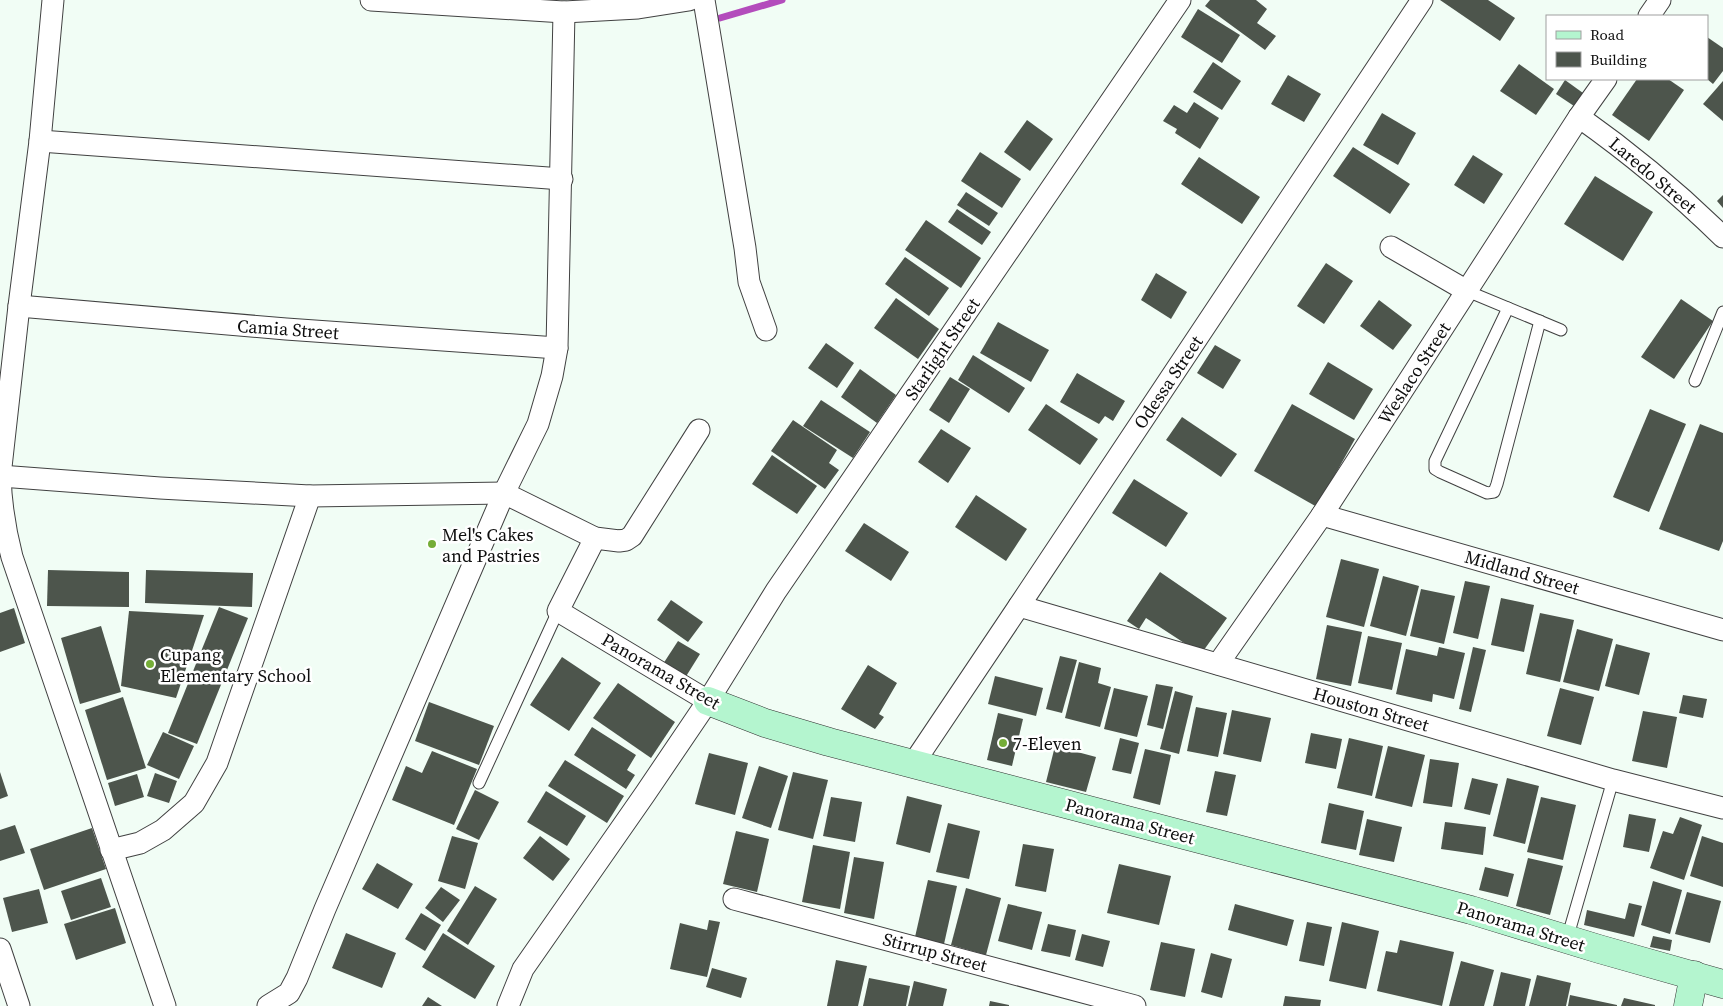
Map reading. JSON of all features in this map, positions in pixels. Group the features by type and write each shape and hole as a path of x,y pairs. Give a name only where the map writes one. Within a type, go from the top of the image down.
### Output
{"street":[{"path":"53,0 40,141 0,476 0,503 12,557 165,1006"},
{"path":"371,0 564,12 638,8 688,0"},
{"path":"704,0 746,248 749,282 766,330"},
{"name":"Starlight Street","path":"508,1006 523,969 708,701 776,591 1180,0"},
{"name":"Odessa Street","path":"913,764 1422,0"},
{"path":"1650,15 1660,0"},
{"path":"268,1006 289,993 297,978 504,492 538,424 552,376 557,348 564,12"},
{"name":"Weslaco Street","path":"1218,664 1322,515 1579,117 1605,80"},
{"name":"Laredo Street","path":"1579,117 1630,153 1697,211 1723,237"},
{"path":"40,141 562,179"},
{"path":"1391,247 1467,291"},
{"name":"Camia Street","path":"19,306 286,330 557,348"},
{"path":"0,476 310,496 504,492 595,538 619,541 626,540 632,536 699,430"},
{"path":"111,850 140,843 163,830 194,802 203,789 220,754 310,496"},
{"name":"Midland Street","path":"1322,515 1723,630"},
{"path":"558,611 595,538"},
{"name":"Houston Street","path":"1019,606 1613,780 1723,808"},
{"name":"Panorama Street","path":"558,611 708,701 765,723 913,764 1471,910 1723,984"},
{"name":"Stirrup Street","path":"734,899 1135,1006"},
{"path":"2,961 19,1006"},
{"path":"1688,1006 1694,975"}],"lane":[{"path":"1467,291 1561,330"},
{"path":"1508,308 1436,461 1435,469 1487,493 1494,492 1498,484 1540,321"},
{"path":"1695,381 1723,312"},
{"path":"479,783 558,611"},
{"path":"1567,939 1613,780"}],"building":[{"path":"1210,0 1256,0 1267,9 1257,23 1276,36 1265,50 1205,6"},
{"path":"1440,0 1488,0 1515,18 1500,41"},
{"path":"1198,9 1240,35 1222,63 1181,37"},
{"path":"1708,38 1723,48 1723,71 1713,84 1708,80"},
{"path":"1213,62 1241,81 1222,110 1193,92"},
{"path":"1519,64 1554,89 1536,115 1500,91"},
{"path":"1288,75 1321,94 1304,122 1271,104"},
{"path":"1565,80 1583,93 1574,106 1556,94"},
{"path":"1636,80 1669,80 1684,90 1649,141 1612,115"},
{"path":"1723,81 1723,121 1703,104"},
{"path":"1194,102 1219,118 1200,149 1175,133 1177,129 1163,121 1174,105 1187,113"},
{"path":"1382,113 1416,133 1398,165 1363,145"},
{"path":"1027,120 1053,139 1030,171 1004,152"},
{"path":"1353,147 1410,184 1390,214 1333,176"},
{"path":"980,152 1021,179 1002,208 961,181"},
{"path":"1473,155 1503,174 1484,204 1454,185"},
{"path":"1199,157 1260,197 1242,224 1181,184"},
{"path":"1595,176 1653,212 1623,261 1564,224"},
{"path":"966,192 998,213 989,226 957,205"},
{"path":"1723,195 1723,208 1717,201"},
{"path":"957,209 991,232 982,245 948,222"},
{"path":"926,220 981,258 961,288 905,250"},
{"path":"905,257 949,288 929,316 885,284"},
{"path":"1326,263 1353,281 1324,324 1297,306"},
{"path":"1156,273 1187,292 1171,319 1141,300"},
{"path":"896,298 939,329 918,359 874,328"},
{"path":"1681,299 1713,321 1674,379 1641,357"},
{"path":"1379,300 1412,325 1393,350 1360,326"},
{"path":"998,322 1049,350 1031,382 980,353"},
{"path":"826,343 854,363 837,388 808,368"},
{"path":"1215,345 1241,360 1223,389 1197,373"},
{"path":"973,355 1025,388 1009,413 958,380"},
{"path":"1328,362 1373,389 1354,420 1309,394"},
{"path":"860,369 896,395 877,423 841,397"},
{"path":"1077,373 1125,401 1113,421 1105,416 1099,424 1060,402"},
{"path":"950,377 970,389 949,423 929,410"},
{"path":"821,400 870,432 853,458 803,426"},
{"path":"1046,404 1098,439 1080,465 1028,430"},
{"path":"1292,404 1355,439 1317,507 1254,471"},
{"path":"1650,409 1686,424 1649,512 1613,497"},
{"path":"1182,417 1237,454 1221,477 1166,440"},
{"path":"793,420 837,450 829,463 839,470 825,489 771,451"},
{"path":"1700,424 1723,433 1723,541 1719,551 1659,529"},
{"path":"941,429 971,448 948,483 918,462"},
{"path":"772,455 817,486 797,514 752,484"},
{"path":"1134,479 1188,513 1166,547 1112,513"},
{"path":"976,495 1027,529 1006,561 955,527"},
{"path":"864,523 909,552 891,581 845,551"},
{"path":"1341,559 1379,569 1364,627 1326,617"},
{"path":"48,570 129,572 129,607 47,606"},
{"path":"146,570 253,573 252,607 145,603"},
{"path":"1160,572 1227,618 1201,654 1146,618 1139,629 1127,621"},
{"path":"1383,576 1419,586 1406,636 1370,626"},
{"path":"1465,581 1490,586 1478,639 1453,633"},
{"path":"1421,589 1455,596 1444,644 1410,636"},
{"path":"1501,598 1534,605 1524,652 1491,645"},
{"path":"671,600 703,622 688,642 657,620"},
{"path":"219,607 248,618 197,744 168,733"},
{"path":"14,608 25,643 0,652 0,613"},
{"path":"129,611 204,615 176,698 121,686"},
{"path":"1540,613 1574,620 1560,682 1526,674"},
{"path":"1327,625 1362,632 1351,686 1316,679"},
{"path":"101,626 121,692 80,704 61,638"},
{"path":"1577,629 1613,639 1599,691 1563,682"},
{"path":"1368,636 1402,643 1392,690 1358,683"},
{"path":"678,641 700,654 685,678 663,664"},
{"path":"1616,644 1650,653 1639,695 1605,686"},
{"path":"1439,647 1465,653 1454,699 1433,694 1432,702 1396,694 1406,649 1437,656"},
{"path":"1473,647 1486,650 1471,712 1459,709"},
{"path":"1060,656 1077,660 1062,713 1046,709"},
{"path":"562,657 601,683 569,731 530,705"},
{"path":"1079,662 1101,668 1098,683 1111,687 1100,727 1065,718"},
{"path":"868,665 897,683 879,714 884,717 875,729 841,709"},
{"path":"995,676 1043,688 1036,716 988,704"},
{"path":"618,683 675,722 651,758 593,718"},
{"path":"1156,684 1173,687 1163,729 1147,725"},
{"path":"1114,688 1148,696 1137,737 1104,729"},
{"path":"1560,688 1594,697 1581,745 1547,736"},
{"path":"1175,691 1193,696 1179,754 1160,749"},
{"path":"1683,695 1707,699 1703,718 1679,713"},
{"path":"123,697 146,768 107,780 85,710"},
{"path":"429,702 494,726 479,765 415,741"},
{"path":"1196,707 1227,713 1218,757 1187,751"},
{"path":"1232,710 1271,718 1261,762 1223,754"},
{"path":"1643,711 1677,717 1667,768 1632,761"},
{"path":"998,713 1023,719 1012,766 987,760"},
{"path":"592,727 636,755 627,770 635,775 626,789 574,755"},
{"path":"163,732 194,746 179,779 147,765"},
{"path":"1311,733 1342,739 1336,769 1305,763"},
{"path":"1120,738 1139,743 1131,774 1112,770"},
{"path":"1349,738 1383,746 1372,796 1337,788"},
{"path":"1055,746 1096,757 1086,792 1046,782"},
{"path":"1388,746 1425,755 1412,807 1375,798"},
{"path":"1145,749 1171,755 1160,805 1133,798"},
{"path":"432,751 477,769 454,825 392,800 406,766 422,773"},
{"path":"709,753 748,763 735,815 695,804"},
{"path":"1430,759 1459,763 1452,807 1423,803"},
{"path":"565,760 624,796 607,823 548,786"},
{"path":"759,766 788,776 771,828 742,818"},
{"path":"1215,771 1236,775 1227,816 1206,812"},
{"path":"0,772 8,796 0,799"},
{"path":"793,772 828,780 813,839 778,830"},
{"path":"155,773 177,781 169,803 147,796"},
{"path":"137,774 144,797 115,806 108,783"},
{"path":"1472,778 1498,784 1490,815 1464,809"},
{"path":"1507,778 1539,786 1525,844 1493,836"},
{"path":"475,790 499,802 479,840 456,829"},
{"path":"546,791 586,816 567,846 527,822"},
{"path":"907,796 942,805 930,853 896,844"},
{"path":"831,797 862,802 855,842 823,836"},
{"path":"1541,797 1576,805 1563,860 1527,852"},
{"path":"1329,803 1364,811 1356,850 1321,843"},
{"path":"1629,814 1656,819 1649,852 1623,847"},
{"path":"1680,817 1702,825 1684,880 1650,868 1663,831 1673,834"},
{"path":"1367,819 1402,827 1394,862 1359,855"},
{"path":"1445,822 1486,827 1483,855 1441,849"},
{"path":"948,823 980,831 969,879 936,872"},
{"path":"15,825 25,853 0,861 0,830"},
{"path":"92,828 106,869 44,890 30,849"},
{"path":"736,831 769,839 757,892 723,884"},
{"path":"452,836 478,843 465,889 438,881"},
{"path":"540,836 570,859 553,881 523,858"},
{"path":"1702,836 1723,843 1723,887 1690,876"},
{"path":"1023,844 1054,849 1046,892 1015,886"},
{"path":"813,845 850,852 840,909 802,902"},
{"path":"854,857 884,862 874,919 844,913"},
{"path":"1528,858 1563,866 1550,915 1516,906"},
{"path":"377,863 413,884 398,909 362,889"},
{"path":"1119,864 1171,876 1159,925 1107,913"},
{"path":"1485,867 1514,874 1508,897 1479,890"},
{"path":"101,878 111,907 71,920 61,891"},
{"path":"928,880 957,886 944,944 915,937"},
{"path":"1653,881 1682,890 1670,934 1641,925"},
{"path":"475,886 497,899 468,945 447,931"},
{"path":"441,887 460,900 443,922 425,908"},
{"path":"966,888 1001,898 986,955 951,945"},
{"path":"39,889 48,923 12,932 3,898"},
{"path":"1687,892 1721,901 1710,943 1675,934"},
{"path":"1629,903 1642,906 1634,937 1584,925 1587,910 1625,919"},
{"path":"1008,904 1042,912 1032,950 998,941"},
{"path":"1235,904 1294,920 1287,946 1228,930"},
{"path":"115,908 126,943 76,960 64,924"},
{"path":"421,913 441,925 425,951 405,939"},
{"path":"709,920 720,922 707,977 670,969 680,923 707,930"},
{"path":"1307,922 1332,927 1324,966 1299,961"},
{"path":"1342,922 1379,931 1366,989 1329,981"},
{"path":"1048,924 1076,930 1070,957 1041,951"},
{"path":"346,933 396,953 382,988 332,968"},
{"path":"443,933 495,966 475,999 422,967"},
{"path":"1082,934 1110,941 1103,967 1075,960"},
{"path":"1653,936 1672,940 1670,951 1650,947"},
{"path":"1400,940 1454,952 1442,1006 1377,991 1386,951 1397,953"},
{"path":"1161,942 1195,949 1185,997 1150,990"},
{"path":"1211,953 1232,959 1222,998 1201,992"},
{"path":"836,960 867,966 858,1006 827,1006"},
{"path":"1461,961 1494,970 1484,1006 1449,1006"},
{"path":"712,968 747,978 741,998 706,987"},
{"path":"1501,972 1531,979 1525,1006 1493,1006"},
{"path":"1537,975 1571,983 1566,1006 1529,1006"},
{"path":"869,978 910,986 906,1006 863,1006"},
{"path":"914,981 947,989 943,1006 908,1006"},
{"path":"1570,995 1617,1005 1617,1006 1568,1006"},
{"path":"1285,996 1321,1000 1320,1006 1283,1006"},
{"path":"428,997 442,1006 422,1006"},
{"path":"1624,998 1655,1005 1655,1006 1621,1006"},
{"path":"990,1001 1009,1005 1009,1006 989,1006"}],"waterway":[{"path":"720,18 782,0"}],"place":[{"name":"Mel's Cakes and Pastries","path":"432,544"},
{"name":"Cupang Elementary School","path":"150,664"},
{"name":"7-Eleven","path":"1003,743"}]}
